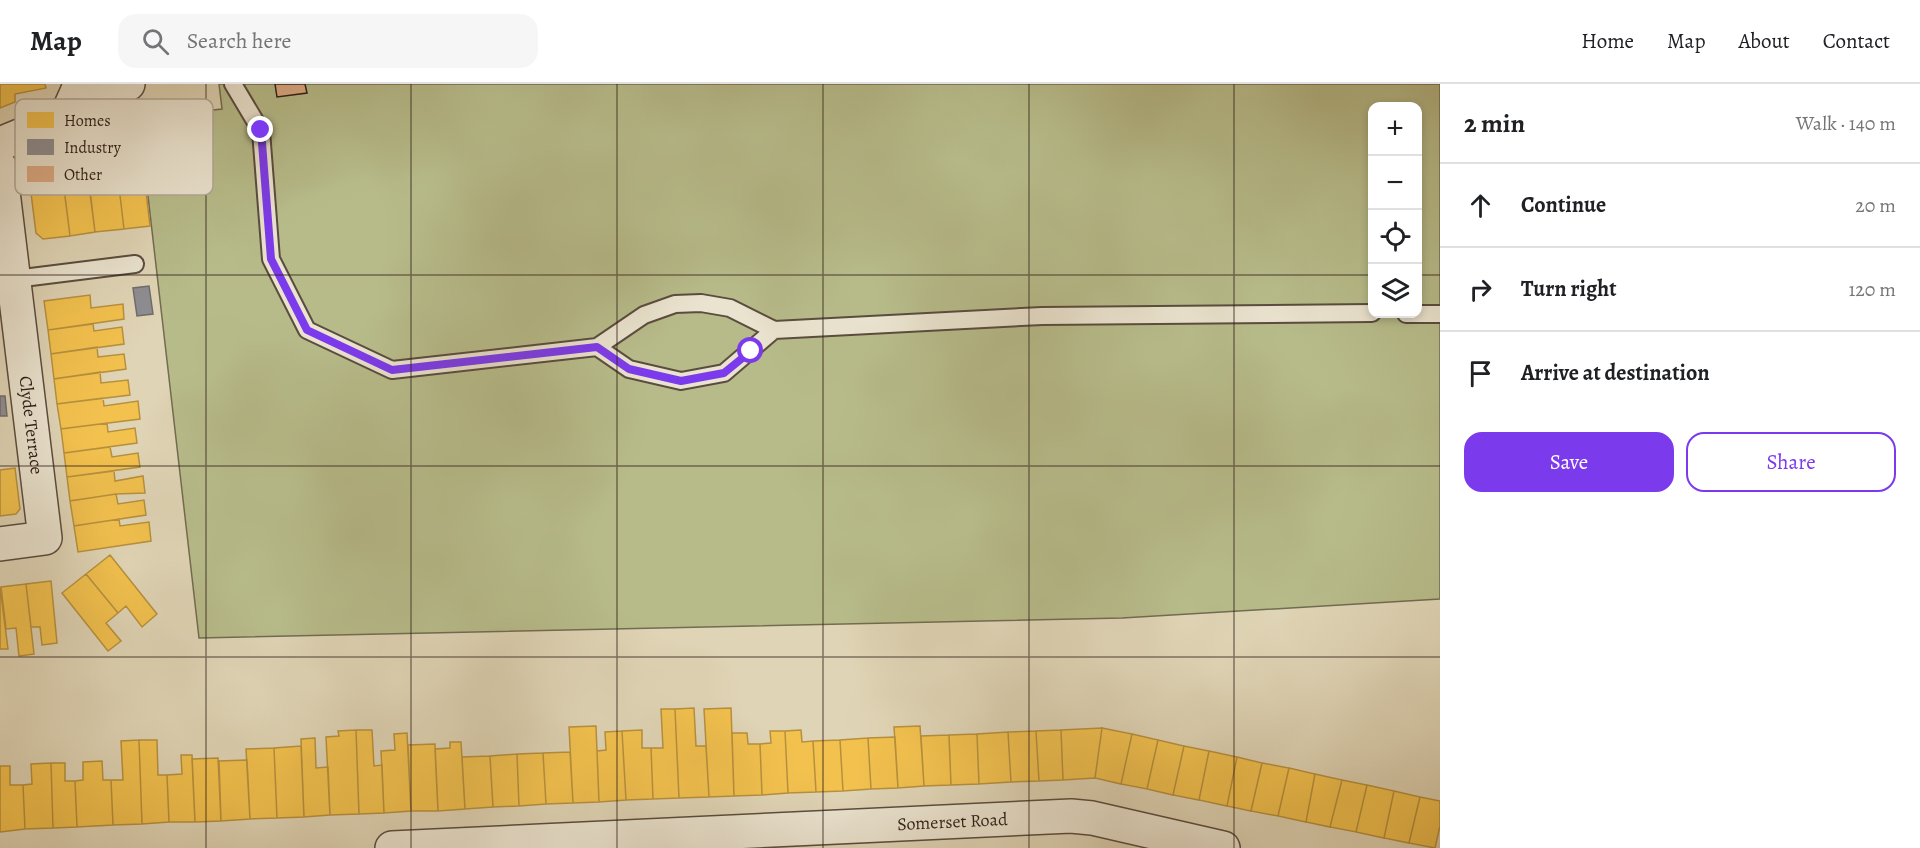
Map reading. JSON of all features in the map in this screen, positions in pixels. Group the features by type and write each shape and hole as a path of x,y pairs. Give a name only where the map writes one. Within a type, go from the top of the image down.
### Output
{"street":[{"path":"78,87 99,93 128,84"},
{"path":"0,144 15,138"},
{"name":"Clyde Terrace","path":"0,167 7,280 45,538 0,544"},
{"name":"Somerset Road","path":"392,848 1071,816 1092,818 1223,848"}],"lane":[{"path":"233,84 261,130 271,259 307,330 392,370 597,347 644,315 675,304 701,303 730,308 774,330 1042,316 1368,313"},
{"path":"7,280 135,264"},
{"path":"1422,314 1440,314"},
{"path":"597,347 629,369 681,381 724,373 774,330"}],"green space":[{"path":"219,84 1440,84 1440,599 1122,618 199,638 148,195 213,195 213,110 222,109"}],"building: Homes":[{"path":"0,84 45,84 46,88 15,94 15,102 0,108"},
{"path":"31,195 65,195 70,236 43,239 36,233"},
{"path":"65,195 90,195 95,232 70,236"},
{"path":"91,195 120,195 124,229 95,232"},
{"path":"120,195 146,195 150,226 124,229"},
{"path":"90,295 91,308 123,304 124,319 48,330 44,301"},
{"path":"93,324 94,331 122,327 124,344 51,354 48,330"},
{"path":"97,347 98,357 124,354 126,369 54,379 51,354"},
{"path":"100,372 101,383 128,380 130,395 57,404 54,379"},
{"path":"103,398 104,406 138,401 140,419 61,429 57,404"},
{"path":"107,423 108,432 135,428 137,443 64,453 61,429"},
{"path":"110,447 112,457 138,453 140,467 67,477 64,453"},
{"path":"15,468 20,509 16,514 0,516 0,470"},
{"path":"114,471 115,481 143,476 145,493 116,494 70,501 67,477"},
{"path":"116,494 118,504 144,500 146,515 74,526 70,501"},
{"path":"119,519 120,526 149,522 151,541 78,552 74,526"},
{"path":"110,555 157,614 142,627 126,606 118,613 86,574"},
{"path":"86,574 118,613 106,623 121,641 108,651 62,593"},
{"path":"51,581 57,643 42,645 40,627 31,627 26,584"},
{"path":"26,584 34,654 19,656 16,628 6,629 1,587"},
{"path":"0,587 8,649 0,649"},
{"path":"694,708 696,746 706,746 709,797 679,798 675,709"},
{"path":"731,708 734,796 709,797 704,709"},
{"path":"661,709 675,709 679,798 653,799 651,748 663,748"},
{"path":"596,726 599,802 573,803 569,727"},
{"path":"920,726 924,786 898,788 894,727"},
{"path":"1102,728 1132,734 1121,784 1095,778"},
{"path":"1102,728 1095,778 1063,780 1061,730"},
{"path":"356,730 359,814 330,815 326,737 339,736 338,731"},
{"path":"356,730 372,730 374,766 382,765 384,813 359,814"},
{"path":"642,730 642,748 651,748 653,799 626,800 622,731"},
{"path":"801,730 802,742 813,741 816,792 788,793 785,731"},
{"path":"1061,730 1063,780 1039,781 1036,731"},
{"path":"622,731 626,800 599,802 597,751 606,750 605,732"},
{"path":"770,731 785,731 788,793 762,795 760,744 771,743"},
{"path":"1036,731 1039,781 1011,782 1008,732"},
{"path":"1008,732 1011,782 979,784 977,734"},
{"path":"407,733 411,811 384,813 381,751 395,750 394,734"},
{"path":"732,733 747,733 748,744 760,744 762,795 734,796"},
{"path":"977,734 979,784 951,785 949,735"},
{"path":"1132,734 1158,740 1147,789 1121,784"},
{"path":"949,735 951,785 924,786 921,736"},
{"path":"895,737 898,788 871,789 868,738"},
{"path":"315,738 316,768 328,767 330,815 304,817 301,739"},
{"path":"868,738 871,789 843,791 840,740"},
{"path":"139,740 142,824 113,825 111,780 123,780 121,741"},
{"path":"139,740 157,740 158,775 167,775 169,822 142,824"},
{"path":"840,740 843,791 816,792 813,741"},
{"path":"1158,740 1184,746 1173,795 1147,789"},
{"path":"450,742 461,742 465,809 438,811 435,749 450,748"},
{"path":"435,744 438,811 411,811 408,745"},
{"path":"301,746 304,817 277,818 274,748"},
{"path":"1184,746 1209,751 1199,800 1173,795"},
{"path":"274,748 277,818 250,819 246,749"},
{"path":"1209,751 1237,757 1227,806 1199,800"},
{"path":"570,752 573,803 546,804 543,753"},
{"path":"543,753 546,804 519,806 517,754"},
{"path":"517,754 519,806 493,807 490,756"},
{"path":"181,755 192,755 195,822 169,822 167,775 182,774"},
{"path":"490,756 493,807 465,809 462,757"},
{"path":"1237,757 1262,763 1251,811 1227,806"},
{"path":"218,758 221,821 195,822 192,759"},
{"path":"247,760 250,819 221,821 219,761"},
{"path":"102,761 103,780 111,780 113,825 77,827 75,781 83,780 83,762"},
{"path":"51,763 53,828 25,829 23,785 32,784 31,764"},
{"path":"51,763 65,763 65,781 75,781 77,827 53,828"},
{"path":"1262,763 1289,768 1278,816 1251,811"},
{"path":"0,766 10,766 10,785 23,785 25,829 0,832"},
{"path":"1289,768 1315,774 1306,822 1278,816"},
{"path":"1315,774 1342,780 1330,827 1306,822"},
{"path":"1342,780 1367,785 1356,832 1330,827"},
{"path":"1367,785 1394,791 1384,838 1356,832"},
{"path":"1394,791 1420,797 1409,843 1384,838"},
{"path":"1420,797 1440,801 1440,826 1435,848 1409,843"}],"building: Industry":[{"path":"149,286 153,314 137,316 133,288"},
{"path":"0,396 5,396 7,416 0,416"}],"building: Other":[{"path":"275,84 305,84 307,93 277,97"}],"route":[{"path":"261,130 271,259 307,330 392,370 597,347 629,369 681,381 724,373 751,351"}]}
